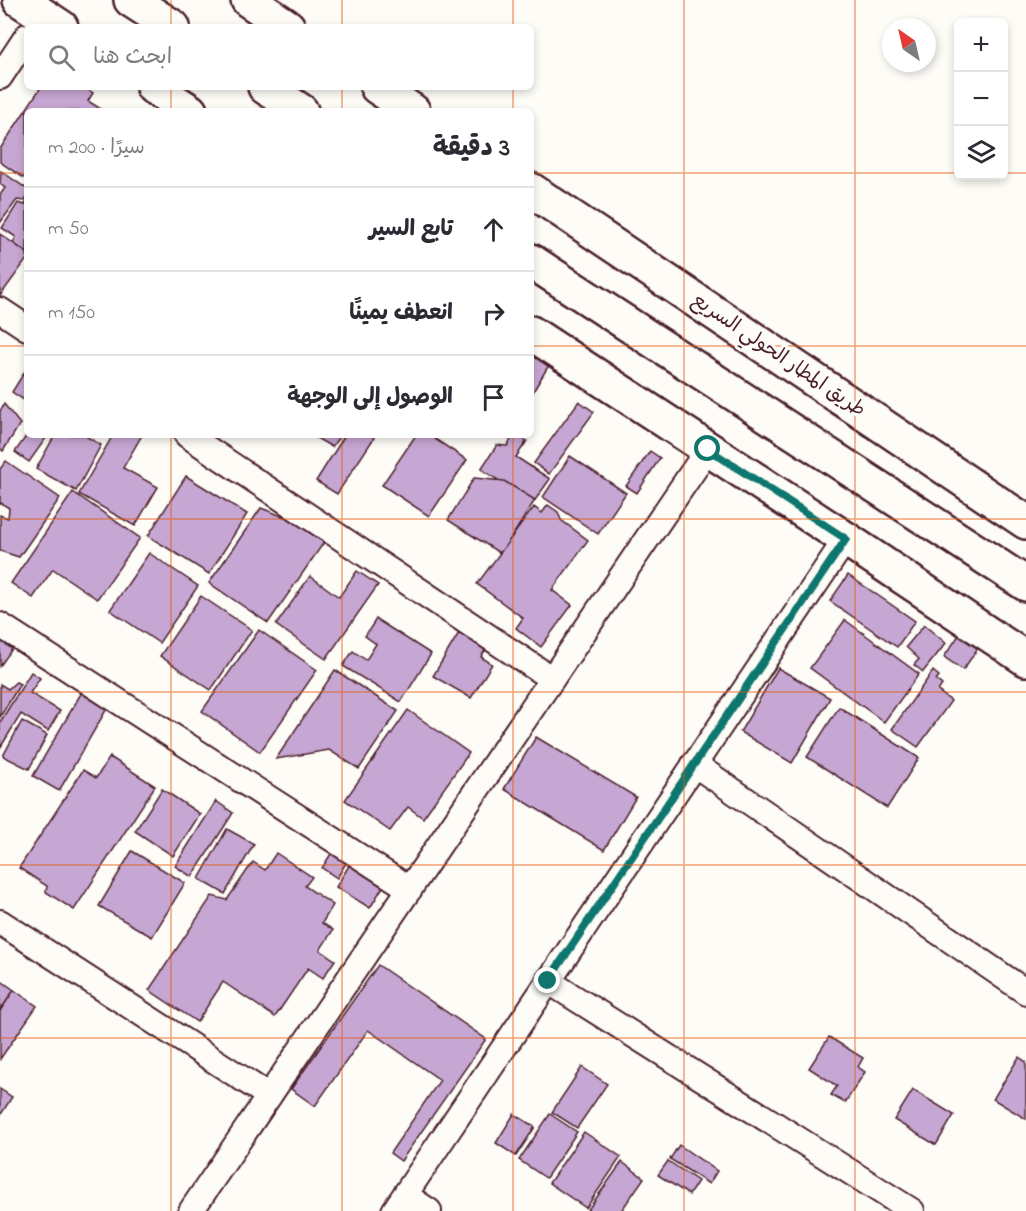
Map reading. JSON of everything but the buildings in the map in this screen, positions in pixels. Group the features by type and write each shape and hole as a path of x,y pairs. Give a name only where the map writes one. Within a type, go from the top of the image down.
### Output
{"main road":[{"path":"131,0 168,24"},
{"path":"248,0 284,24"},
{"path":"158,90 185,108"},
{"path":"270,90 296,108"},
{"path":"382,90 408,108"},
{"name":"طريق المطار الحولي السريع","path":"534,192 1026,522"},
{"path":"534,263 1026,584"},
{"path":"534,335 1026,659"}],"street":[{"path":"0,77 24,40"},
{"path":"0,310 24,326"},
{"path":"191,438 552,679"},
{"path":"191,1211 708,449"},
{"path":"429,1211 399,1203 846,539"},
{"path":"0,625 410,889"},
{"path":"694,764 1026,992"},
{"path":"0,922 269,1096"},
{"path":"548,981 912,1211"}],"route":[{"path":"548,981 846,539 708,449"}]}
